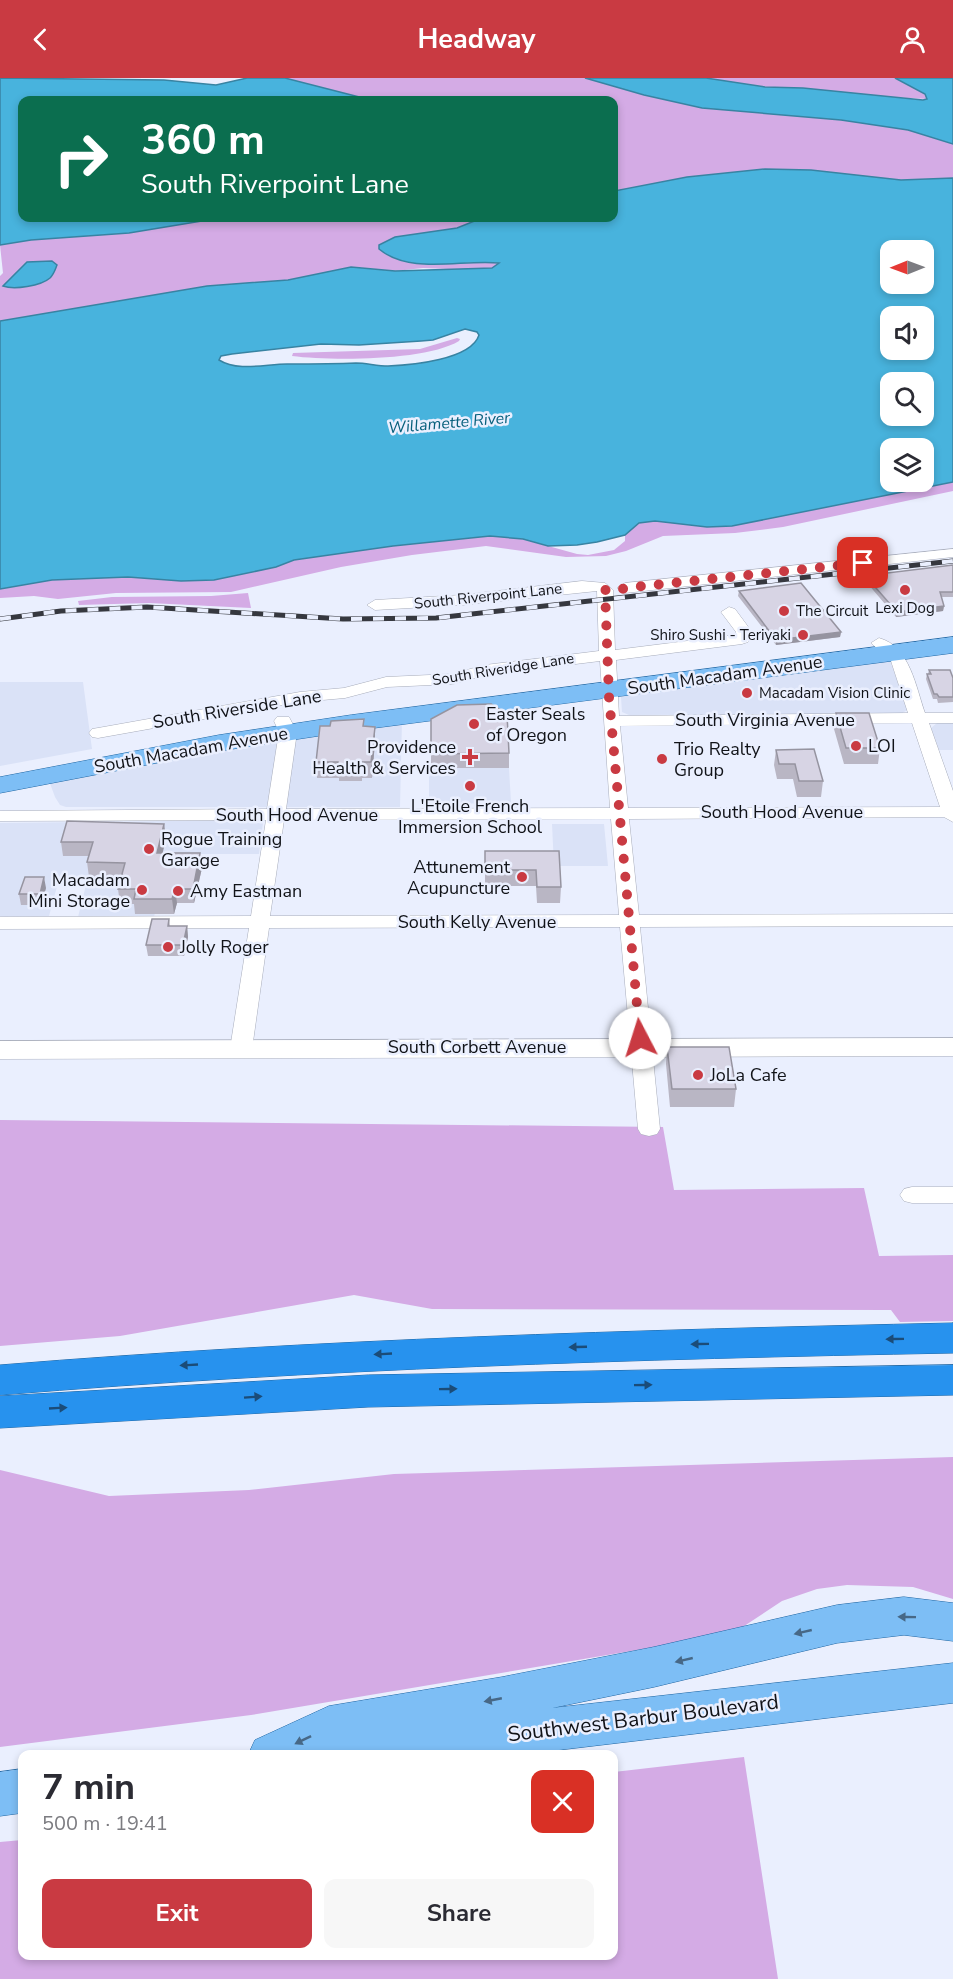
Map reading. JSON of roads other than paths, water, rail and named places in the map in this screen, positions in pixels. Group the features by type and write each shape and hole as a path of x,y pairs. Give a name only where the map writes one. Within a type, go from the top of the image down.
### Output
{"highway":[{"path":"0,1380 233,1362 426,1352 953,1338"},
{"path":"0,1412 368,1391 953,1380"}],"main road":[{"name":"South Macadam Avenue","path":"886,648 953,634"},
{"name":"South Macadam Avenue","path":"0,773 608,675 886,648 953,645"},
{"name":"South Macadam Avenue","path":"0,785 286,727"},
{"path":"283,1750 329,1727 523,1694 861,1620 904,1616 953,1622"},
{"name":"Southwest Barbur Boulevard","path":"376,1750 952,1683"},
{"path":"0,1794 18,1792"}],"street":[{"name":"South Riverpoint Lane","path":"375,605 462,600 582,586 603,588 604,581 615,580 624,583 625,588 953,553"},
{"path":"603,588 629,922 649,1129"},
{"name":"South Riveridge Lane","path":"374,684 453,680 485,670 608,675 644,653 742,639 744,632 729,612"},
{"path":"886,648 898,659 952,814"},
{"name":"South Riverside Lane","path":"98,733 300,697 345,693 374,684"},
{"name":"South Virginia Avenue","path":"612,721 953,718"},
{"path":"241,1048 286,727"},
{"name":"South Hood Avenue","path":"0,816 952,814"},
{"name":"South Kelly Avenue","path":"0,923 953,920"},
{"name":"South Corbett Avenue","path":"0,1050 953,1047"},
{"path":"912,1195 953,1195"}],"water":[{"path":"0,78 164,80 216,85 247,78 285,78 355,96 18,96 18,222 196,222 129,233 31,240 0,245"},
{"path":"585,78 706,78 765,87 803,88 923,100 927,99 925,94 895,78 953,78 953,144 908,130 841,120 702,108 644,95"},
{"name":"Willamette River","path":"765,169 811,170 901,180 953,178 953,482 934,486 934,438 880,438 880,492 903,492 732,526 707,527 655,521 639,523 625,535 577,545 548,546 523,539 490,536 393,546 294,560 276,567 214,580 181,581 128,577 52,580 0,589 0,321 207,286 288,280 351,267 395,271 492,268 499,263 421,264 406,262 379,249 379,245 395,237 457,228 472,222 618,222 618,190 687,177","holes":["465,329 477,332 479,335 474,343 453,356 411,364 388,366 356,363 287,364 243,367 219,360 221,356 232,354 321,344 359,345 433,340"]},
{"path":"52,261 57,265 46,281 14,288 3,286 27,262"}],"railway":[{"path":"0,619 61,611 147,607 343,619 436,618 953,561"}],"place":[{"name":"Lexi Dog","path":"905,590"},
{"name":"The Circuit","path":"784,611"},
{"name":"Shiro Sushi - Teriyaki","path":"803,635"},
{"name":"Macadam Vision Clinic","path":"747,693"},
{"name":"Easter Seals of Oregon","path":"474,724"},
{"name":"LOI","path":"856,746"},
{"name":"Providence Health & Services","path":"470,757"},
{"name":"Trio Realty Group","path":"662,759"},
{"name":"L'Etoile French Immersion School","path":"470,786"},
{"name":"Rogue Training Garage","path":"149,849"},
{"name":"Attunement Acupuncture","path":"522,877"},
{"name":"Macadam Mini Storage","path":"142,890"},
{"name":"Amy Eastman","path":"178,891"},
{"name":"Jolly Roger","path":"168,947"},
{"name":"JoLa Cafe","path":"698,1075"}]}
